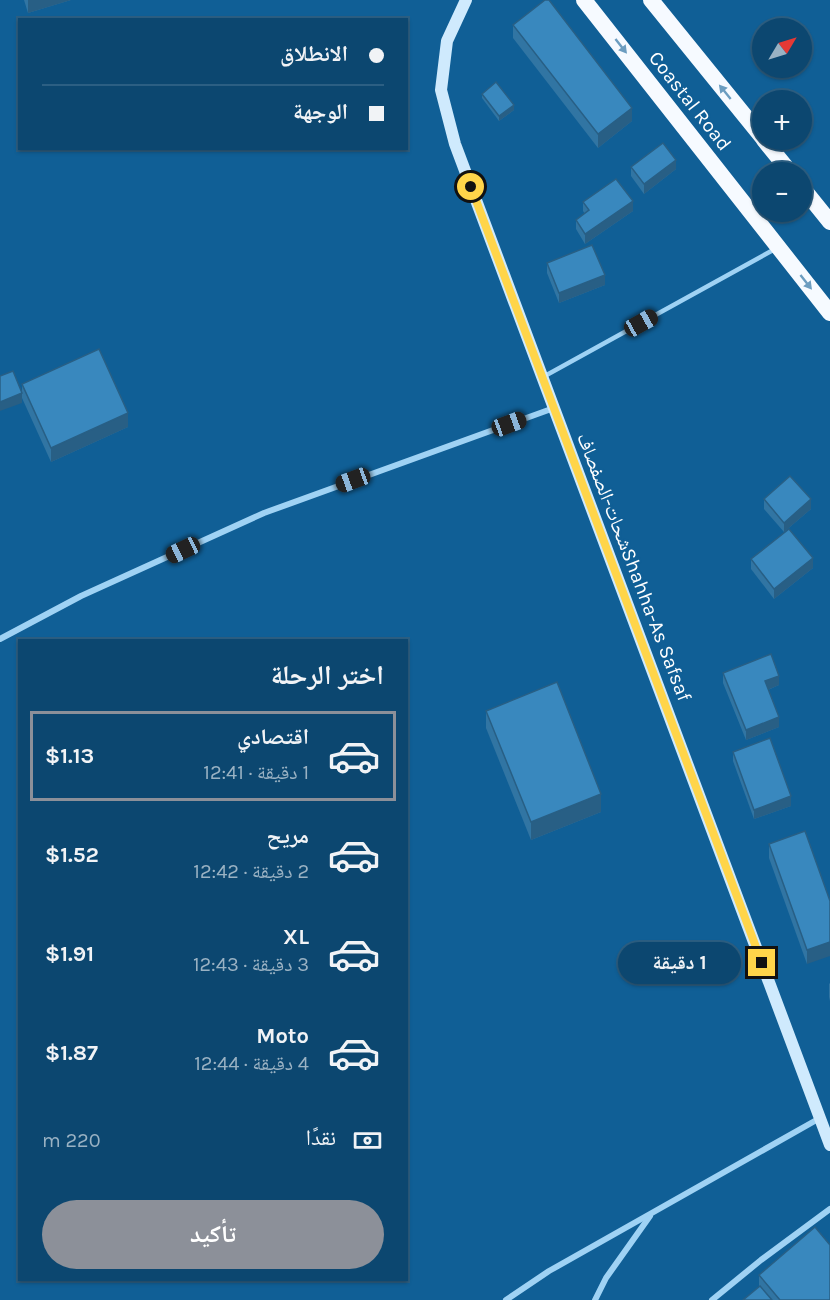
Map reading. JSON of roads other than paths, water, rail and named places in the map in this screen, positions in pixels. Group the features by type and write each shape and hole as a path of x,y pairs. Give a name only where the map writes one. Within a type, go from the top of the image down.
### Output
{"highway":[{"name":"Coastal Road","path":"584,0 830,313"},
{"name":"Coastal Road","path":"651,0 752,124"},
{"name":"Coastal Road","path":"773,150 782,162"},
{"path":"812,200 830,222"}],"main road":[{"name":"شحات-الصفصافShahha-As Safsaf","path":"466,0 447,41 441,90 455,144 830,1145"}],"street":[{"path":"0,639 81,596 264,513 554,408"},
{"path":"506,1300 549,1271 820,1119"},
{"path":"712,1300 830,1209"},
{"path":"595,1300 606,1278 652,1213"}],"lane":[{"path":"543,377 778,247"}]}
